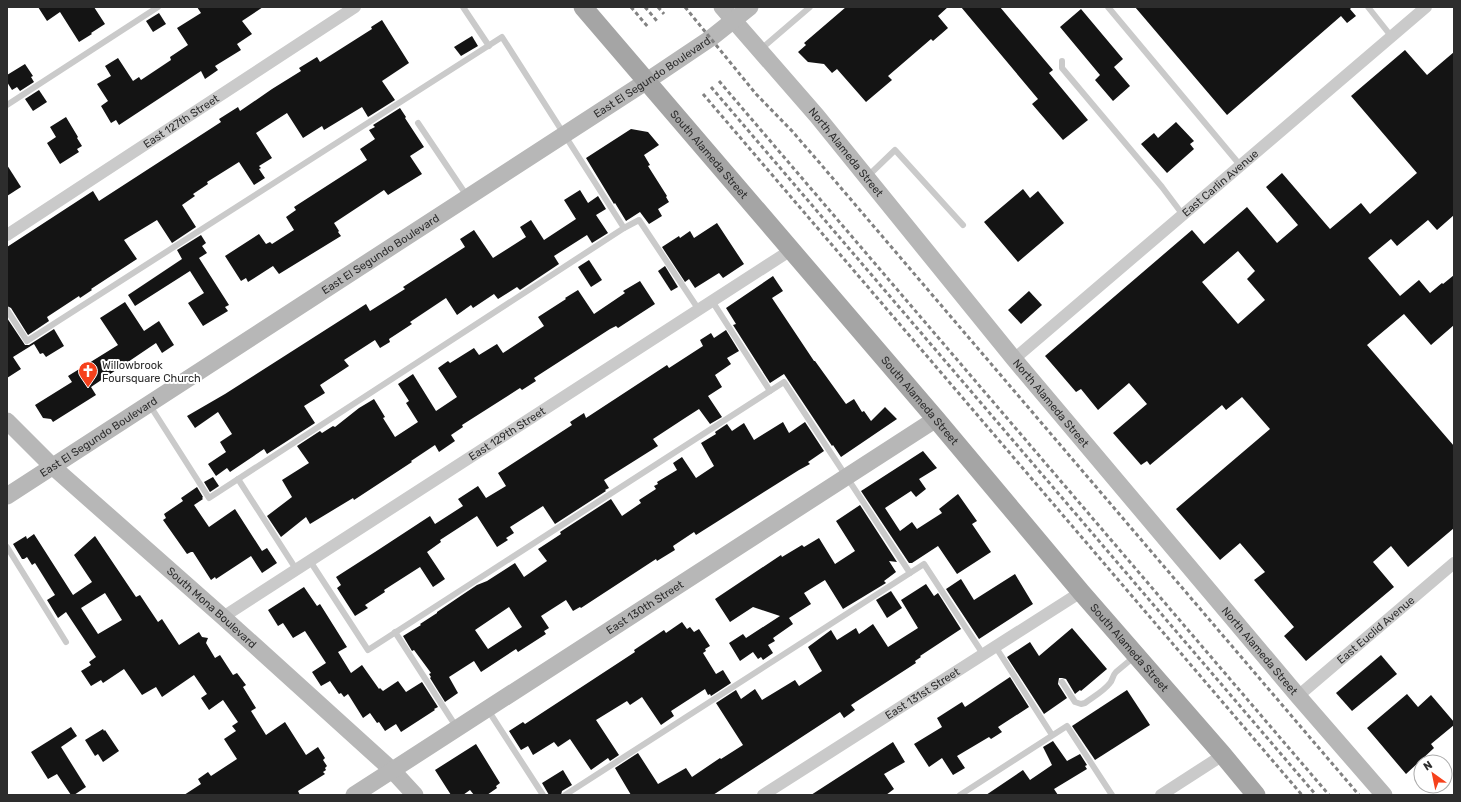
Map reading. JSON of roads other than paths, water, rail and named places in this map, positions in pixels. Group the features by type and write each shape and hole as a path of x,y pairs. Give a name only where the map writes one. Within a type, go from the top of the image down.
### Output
{"main road":[{"name":"South Alameda Street","path":"583,7 1082,592 1223,754 1256,795"}],"street":[{"name":"East 127th Street","path":"7,235 355,7"},
{"name":"North Alameda Street","path":"722,7 817,116 1014,359 1298,696 1384,795"},
{"name":"East El Segundo Boulevard","path":"7,496 647,81 711,38 750,7"},
{"name":"East Carlin Avenue","path":"1014,359 1426,7"},
{"name":"East 129th Street","path":"223,617 791,250"},
{"name":"East 130th Street","path":"354,795 936,419"},
{"name":"South Mona Boulevard","path":"7,420 52,466 223,617 392,770 415,795"},
{"name":"East Euclid Avenue","path":"1298,696 1454,563"},
{"name":"East 131st Street","path":"763,795 1082,592"},
{"path":"1161,795 1223,754"}],"lane":[{"path":"7,105 158,7"},
{"path":"463,7 489,46"},
{"path":"760,50 810,7"},
{"path":"1108,7 1240,165"},
{"path":"1368,7 1391,36"},
{"path":"7,310 27,341 502,37 624,228"},
{"path":"1062,61 1062,68 1162,187 1183,215"},
{"path":"418,123 468,197"},
{"path":"867,177 895,150 963,225"},
{"path":"148,404 209,498 624,228 639,220 699,310"},
{"path":"712,301 770,391"},
{"path":"310,561 368,650 784,382 910,573"},
{"path":"238,479 296,569"},
{"path":"7,548 66,642"},
{"path":"565,795 924,564 983,654"},
{"path":"395,632 457,728"},
{"path":"995,646 1052,735"},
{"path":"1062,682 1075,702 1081,704 1084,703 1107,687 1112,681 1113,675 1137,655"},
{"path":"487,709 543,795"},
{"path":"960,795 1067,726 1112,795"}],"railway":[{"path":"631,7 648,27"},
{"path":"645,7 657,21"},
{"path":"658,7 664,14"},
{"path":"685,7 756,94 792,131 818,161 1359,795"},
{"path":"719,81 1329,795"},
{"path":"711,87 1316,795"},
{"path":"703,94 1302,795"}],"place":[{"name":"Willowbrook Foursquare Church","path":"88,388"}]}
